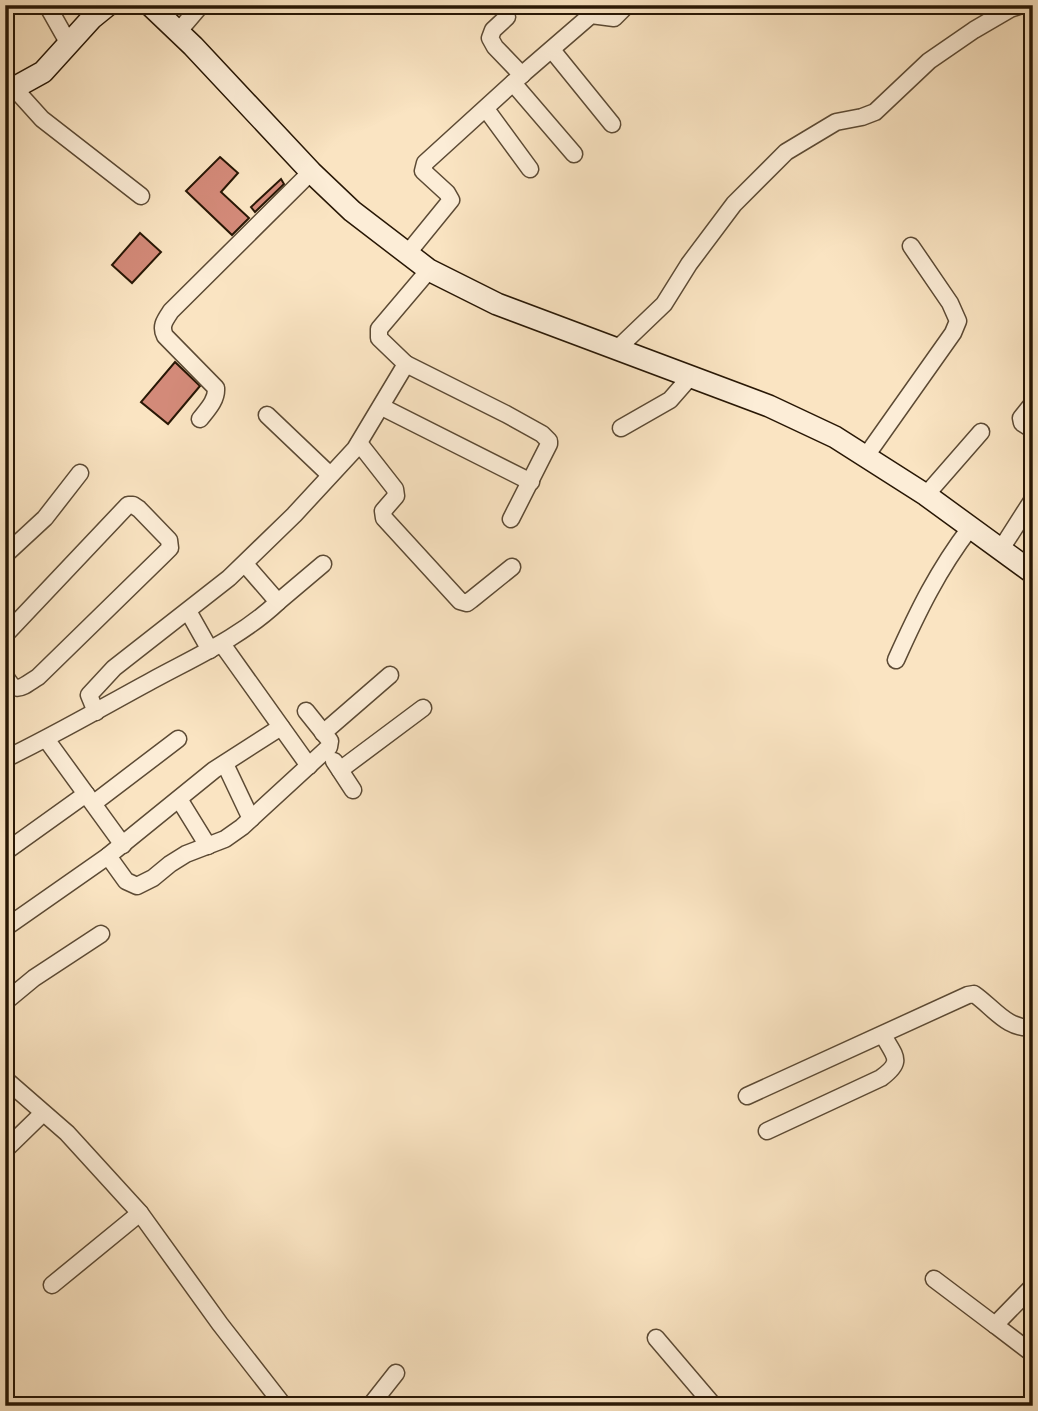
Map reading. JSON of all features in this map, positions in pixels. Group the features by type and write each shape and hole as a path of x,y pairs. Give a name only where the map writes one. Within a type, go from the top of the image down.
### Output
{"street":[{"path":"47,5 69,44"},
{"path":"108,5 43,72 9,90 141,196"},
{"path":"150,5 352,211 429,270 497,304 769,406 824,431 926,495 1033,573"},
{"path":"178,32 201,5"},
{"path":"407,254 451,200 423,171 425,163 591,15 614,18 627,5"},
{"path":"617,349 664,304 689,264 734,204 786,152 836,122 875,112 929,61 974,30 1022,5"},
{"path":"507,17 493,30 490,38 517,79 574,154"},
{"path":"552,50 612,124"},
{"path":"486,109 530,169"},
{"path":"200,419 217,395 216,388 165,337 162,329 164,321 311,172"},
{"path":"866,456 953,333 958,321 950,303 911,246"},
{"path":"429,270 378,332 379,338 406,364 547,437 550,444 511,519"},
{"path":"96,712 89,699 90,691 114,668 245,564 359,443 406,364"},
{"path":"621,428 670,400 691,376"},
{"path":"1033,403 1021,418 1022,423 1033,430"},
{"path":"382,407 531,482"},
{"path":"267,415 330,475"},
{"path":"926,495 981,432"},
{"path":"359,443 395,489 394,499 383,511 384,519 460,601 467,603 512,567"},
{"path":"5,555 45,518 80,473"},
{"path":"1001,549 1033,499"},
{"path":"5,635 128,505 139,509 169,540 170,548 38,677 15,688 5,675"},
{"path":"896,660 934,580 970,528"},
{"path":"245,564 278,602"},
{"path":"5,759 216,647 257,622 323,564"},
{"path":"188,611 309,766"},
{"path":"323,733 390,675"},
{"path":"340,770 423,708"},
{"path":"108,856 126,881 137,886 186,854 225,838 251,819 327,750 330,741 306,711"},
{"path":"5,928 123,845 225,764 281,727"},
{"path":"46,739 123,845"},
{"path":"5,852 178,739"},
{"path":"327,750 353,790"},
{"path":"225,764 251,819"},
{"path":"179,799 208,846"},
{"path":"5,1002 34,978 101,934"},
{"path":"747,1096 958,998 974,995 1004,1020 1025,1029 1033,1027"},
{"path":"768,1130 881,1078 894,1069 897,1063 883,1035"},
{"path":"5,1079 67,1133 140,1213 220,1324 284,1406"},
{"path":"5,1150 43,1113"},
{"path":"52,1284 140,1213"},
{"path":"934,1279 1033,1354"},
{"path":"995,1325 1033,1286"},
{"path":"656,1338 714,1406"},
{"path":"370,1406 396,1373"}],"building":[{"path":"220,157 238,173 221,192 249,218 232,235 186,191"},
{"path":"281,179 284,184 255,212 251,207"},
{"path":"140,233 161,252 132,283 112,265"},
{"path":"175,362 200,386 168,424 141,402"}]}
